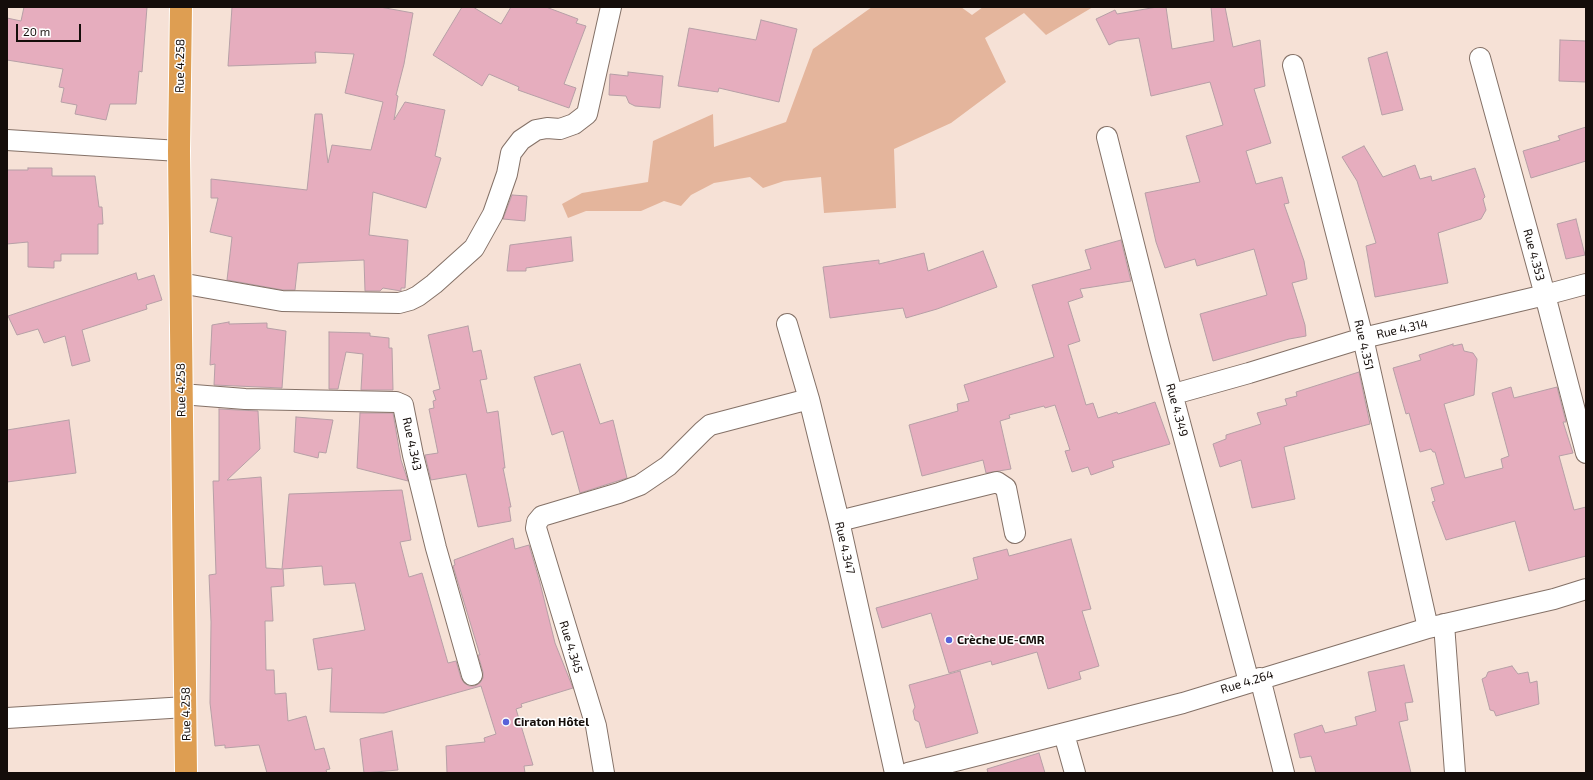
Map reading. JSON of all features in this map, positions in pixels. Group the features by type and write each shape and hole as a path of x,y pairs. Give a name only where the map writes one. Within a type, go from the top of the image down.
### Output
{"highway":[{"name":"Rue 4.258","path":"181,7 179,152 186,773"}],"street":[{"path":"180,282 282,301 399,303 418,296 434,284 474,248 493,214 507,174 511,153 521,140 536,130 546,128 560,129 574,124 587,114 611,7"},
{"name":"Rue 4.353","path":"1480,58 1586,453"},
{"name":"Rue 4.351","path":"1293,64 1436,626 1455,773"},
{"name":"Rue 4.349","path":"1107,137 1159,344 1254,680 1284,773"},
{"path":"7,140 179,152"},
{"name":"Rue 4.314","path":"1174,394 1363,338 1545,296 1586,284"},
{"name":"Rue 4.347","path":"788,324 809,399 839,521 895,773"},
{"name":"Rue 4.343","path":"181,394 245,399 396,402 403,405 413,455 436,548 472,675"},
{"name":"Rue 4.345","path":"604,773 596,726 536,528 537,522 542,516 620,493 640,484 668,466 710,425 809,399"},
{"path":"839,521 997,482 1006,488 1015,533"},
{"name":"Rue 4.264","path":"908,773 1183,703 1254,680 1436,626 1554,599 1586,589"},
{"path":"7,718 186,707"},
{"path":"1064,734 1076,773"}],"shaded area":[{"path":"872,7 961,7 972,15 983,7 1093,7 1046,35 1024,13 985,38 1006,82 951,123 894,149 896,208 824,213 821,177 784,181 763,188 750,177 714,183 691,195 681,206 664,201 641,211 586,211 568,218 562,204 582,193 648,182 653,141 713,114 714,147 786,122 813,49"}],"building":[{"path":"24,7 147,7 142,72 139,71 136,104 110,104 106,120 75,114 77,105 61,102 64,88 59,87 63,69 7,60 7,18 21,21"},
{"path":"232,7 380,7 413,13 404,64 396,95 398,96 394,120 405,102 445,110 435,156 441,158 426,208 373,192 369,235 408,240 405,288 401,288 401,291 383,288 380,291 365,291 364,260 298,263 295,290 283,290 227,280 232,237 210,232 218,198 211,198 211,179 307,190 315,114 322,114 328,163 332,145 371,150 383,102 345,93 354,54 315,52 316,63 228,66"},
{"path":"462,7 473,7 501,24 511,7 546,7 578,19 576,23 586,26 564,84 576,88 569,108 518,90 519,87 489,74 482,86 433,55"},
{"path":"1157,7 1166,7 1172,49 1214,41 1211,7 1225,7 1233,47 1260,40 1265,86 1254,89 1271,143 1246,151 1256,184 1282,177 1289,203 1284,204 1304,261 1307,279 1292,283 1305,325 1306,336 1289,339 1213,361 1200,314 1267,295 1254,249 1197,266 1195,259 1165,268 1156,242 1145,193 1200,182 1186,136 1223,125 1210,82 1151,96 1139,38 1117,41 1109,45 1096,19 1115,10 1117,14"},
{"path":"761,20 797,29 779,102 719,88 718,92 678,86 689,28 756,40"},
{"path":"1560,40 1586,41 1586,82 1559,81"},
{"path":"1387,52 1403,110 1382,115 1368,58"},
{"path":"628,72 663,76 660,108 635,106 629,103 626,96 609,95 610,74 628,76"},
{"path":"1586,127 1586,161 1531,178 1523,151 1560,140 1558,136"},
{"path":"1364,146 1383,177 1415,165 1420,179 1431,176 1432,181 1475,168 1485,197 1483,199 1486,210 1481,219 1438,233 1448,283 1375,297 1366,246 1376,243 1357,181 1342,157"},
{"path":"28,168 52,168 52,176 95,176 99,207 102,207 103,224 98,224 98,254 61,254 61,261 54,261 54,268 28,267 28,242 7,244 7,170 28,170"},
{"path":"512,195 527,196 525,221 503,219"},
{"path":"1576,219 1585,255 1566,259 1557,224"},
{"path":"571,237 573,261 526,268 526,271 507,271 510,245"},
{"path":"1121,240 1131,281 1080,289 1083,297 1068,302 1080,341 1068,345 1086,405 1093,403 1098,418 1117,412 1118,414 1155,402 1170,444 1112,461 1114,467 1091,475 1088,467 1072,472 1065,451 1070,450 1055,405 1045,408 1044,406 1009,415 1010,418 1000,421 1011,469 986,473 983,460 922,476 909,425 958,411 957,404 969,401 964,385 1054,357 1032,285 1091,269 1085,250"},
{"path":"983,251 997,287 937,309 906,318 903,308 830,318 823,267 879,260 879,264 924,253 928,271"},
{"path":"136,273 138,280 154,275 162,300 146,305 147,309 82,330 90,361 72,366 65,336 44,343 38,329 17,335 8,316"},
{"path":"229,322 229,324 267,323 267,328 286,331 282,388 214,385 215,364 210,365 212,325"},
{"path":"468,326 473,352 481,350 487,379 480,380 487,413 498,411 505,468 503,468 511,507 509,507 511,521 478,527 466,474 431,480 425,455 438,453 429,409 434,408 433,401 436,400 433,391 440,389 428,335"},
{"path":"329,332 370,333 370,336 389,338 389,348 392,348 393,390 361,390 363,354 346,352 338,389 329,389"},
{"path":"1453,344 1453,346 1462,344 1464,351 1473,353 1477,359 1474,395 1444,404 1465,478 1503,468 1501,459 1509,456 1492,393 1511,387 1514,398 1557,387 1566,422 1563,422 1573,453 1559,456 1574,510 1586,507 1586,556 1529,571 1515,521 1446,540 1432,502 1435,501 1431,488 1444,484 1435,452 1431,449 1420,452 1409,413 1406,414 1393,368 1421,360 1419,355"},
{"path":"580,364 600,424 613,420 627,478 580,493 563,431 552,435 534,377"},
{"path":"1359,372 1370,424 1284,447 1295,499 1252,508 1241,460 1220,467 1213,444 1226,439 1226,435 1261,424 1257,413 1287,405 1285,399 1297,396 1296,392"},
{"path":"219,409 258,411 260,449 227,480 261,477 266,568 282,569 289,494 402,490 411,540 400,542 409,577 422,573 448,663 456,661 461,678 464,683 469,686 475,686 480,683 483,678 483,672 478,655 480,655 453,566 455,565 454,560 513,538 515,549 529,545 555,643 573,688 521,704 522,707 516,709 533,765 524,766 525,773 447,773 446,746 485,742 484,738 496,734 481,686 384,713 330,712 332,668 318,670 313,639 365,630 355,583 324,585 322,566 283,569 284,586 271,587 273,621 265,621 266,670 274,670 275,694 286,693 288,721 306,716 315,750 324,748 330,769 326,770 327,773 267,773 259,745 225,748 225,745 215,746 210,703 211,622 209,575 216,574 213,481 219,481"},
{"path":"360,413 393,413 401,460 408,481 357,468"},
{"path":"296,417 333,420 326,453 319,452 318,458 294,452"},
{"path":"69,420 76,473 7,482 7,430"},
{"path":"1071,539 1091,609 1082,611 1099,666 1079,672 1081,679 1048,689 1037,652 992,665 991,661 949,673 931,613 882,628 876,608 978,579 973,558 1007,549 1009,556"},
{"path":"1404,665 1413,702 1405,703 1408,720 1399,722 1411,773 1316,773 1311,756 1300,758 1294,734 1322,725 1325,733 1357,725 1355,717 1376,711 1368,672"},
{"path":"1512,666 1518,674 1528,672 1530,683 1537,681 1539,704 1496,716 1494,711 1490,710 1482,679 1486,677 1488,672"},
{"path":"960,671 978,733 926,748 919,722 915,720 913,711 915,707 909,685"},
{"path":"392,731 398,770 364,773 360,739"},
{"path":"1039,753 1045,773 988,773 987,769"}],"place":[{"name":"Crèche UE-CMR","path":"949,640"},
{"name":"Ciraton Hôtel","path":"506,722"}]}
